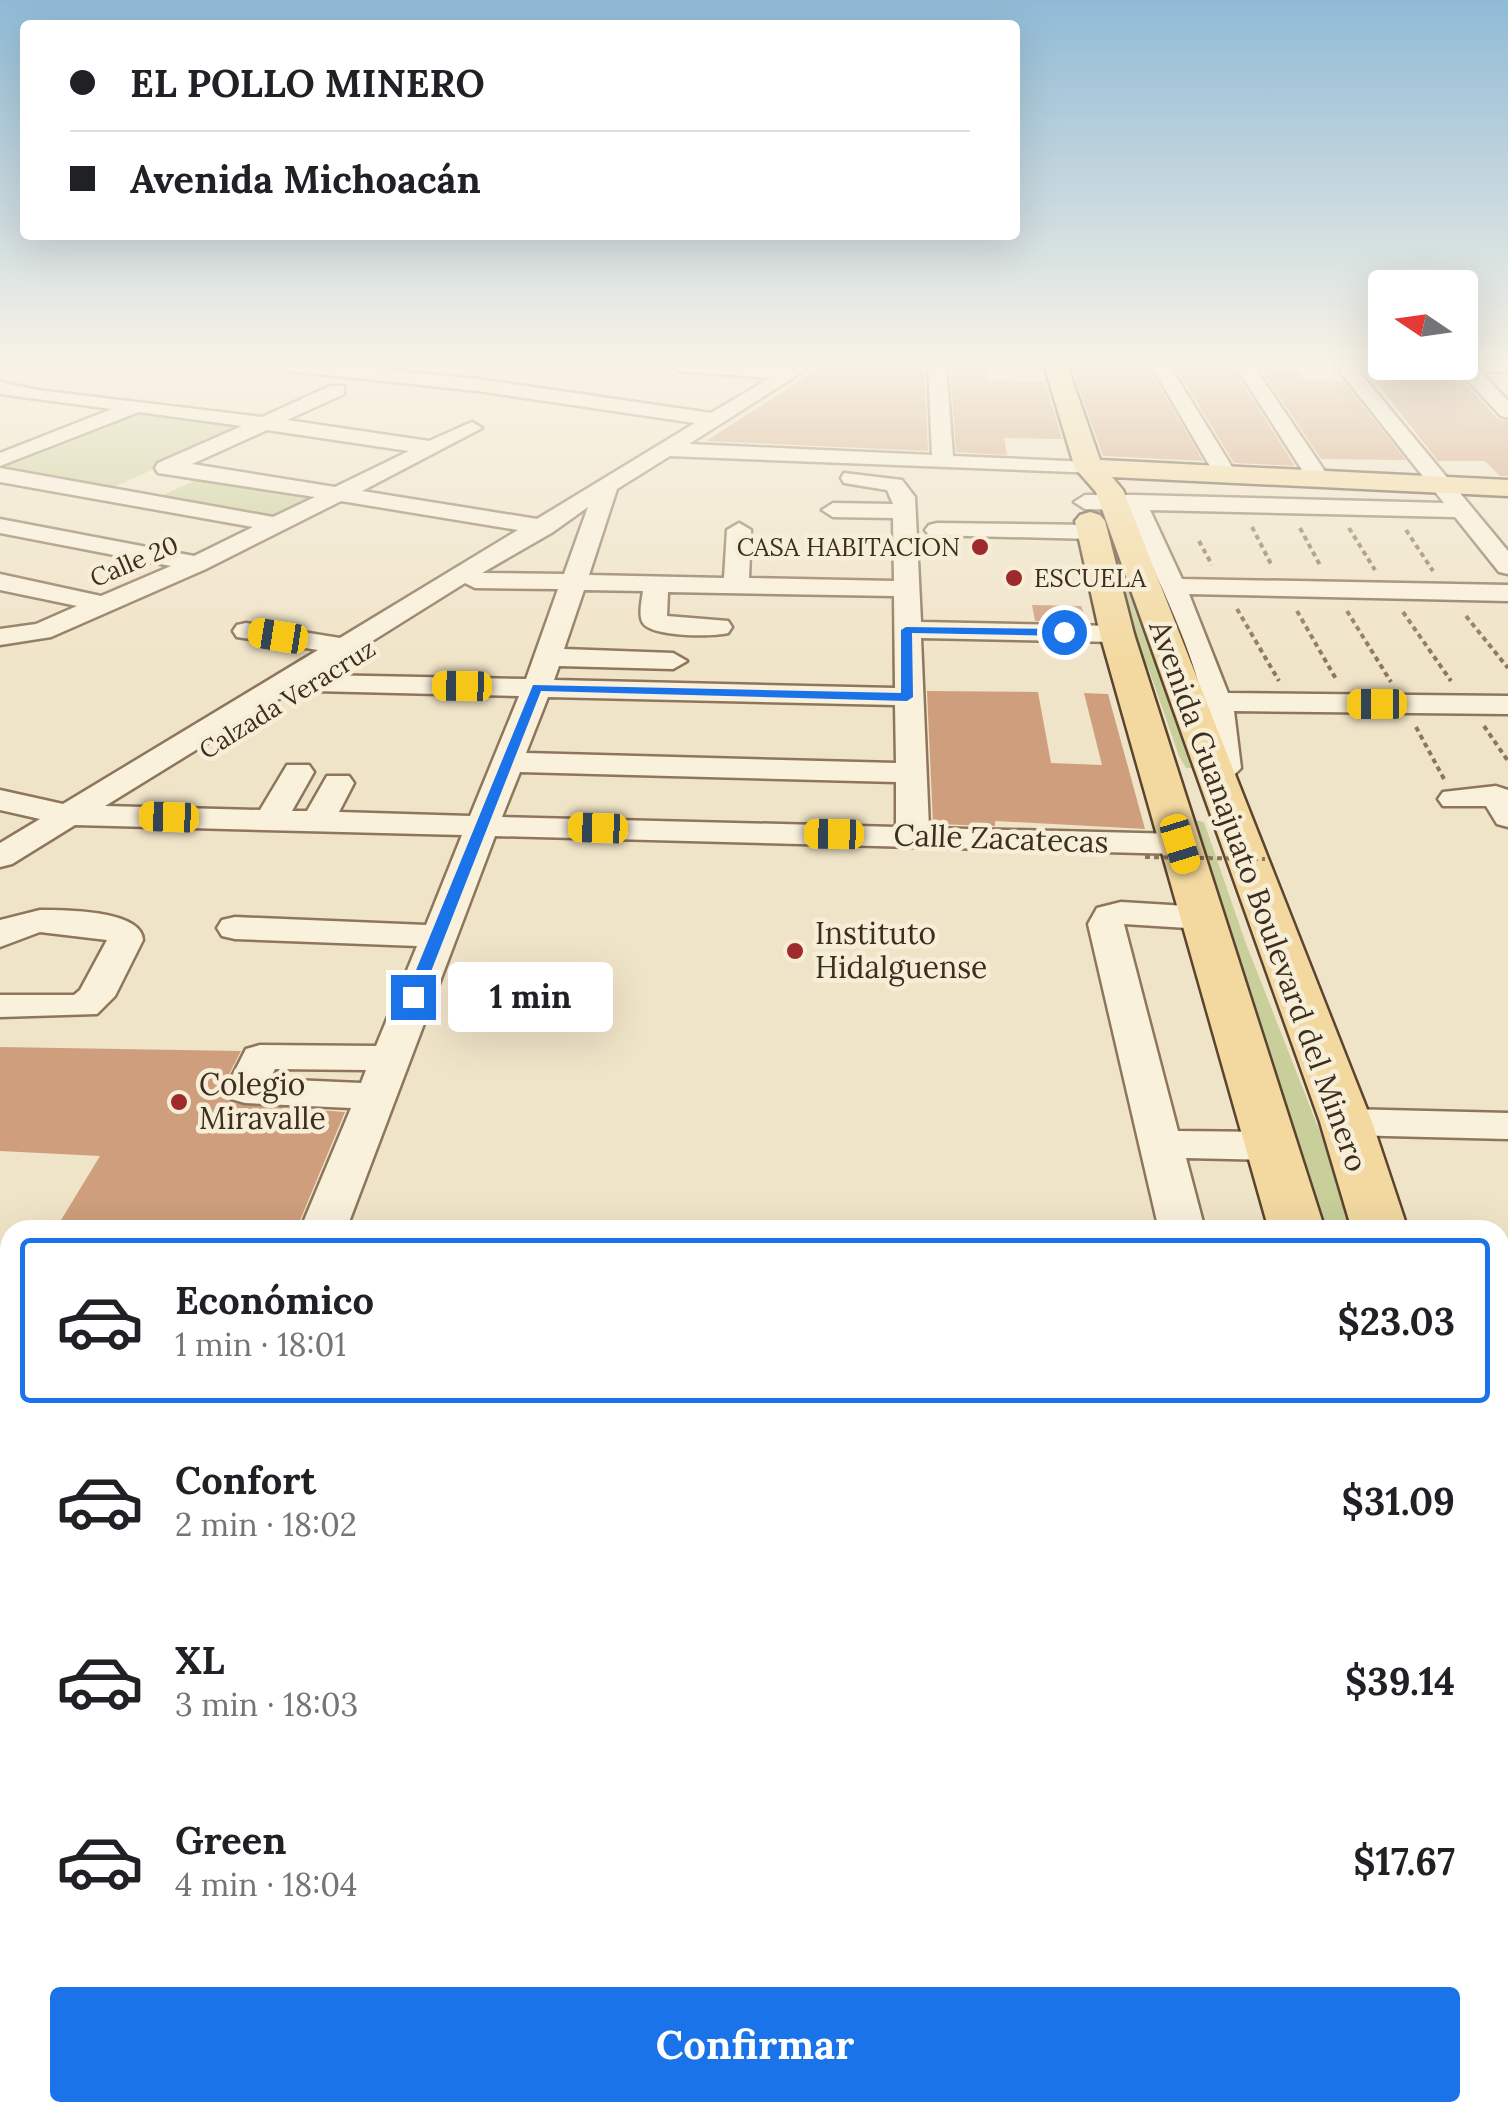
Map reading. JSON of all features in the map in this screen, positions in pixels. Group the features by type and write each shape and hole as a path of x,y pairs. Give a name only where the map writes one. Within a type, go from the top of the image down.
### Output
{"main road":[{"path":"1090,464 1103,501 1226,475 1508,488"},
{"name":"Avenida Guanajuato Boulevard del Minero","path":"1103,501 1119,641 1166,841 1203,918 1293,1220"},
{"name":"Avenida Guanajuato Boulevard del Minero","path":"1103,501 1216,775 1346,1122 1377,1220"},
{"path":"1119,641 1144,682 1173,769 1191,778 1216,775"},
{"path":"1166,841 1184,812 1212,816 1247,914 1302,1012"}],"street":[{"path":"108,494 175,464"},
{"path":"191,464 554,520"},
{"name":"Calle 20","path":"0,637 32,635 197,564 400,464"},
{"name":"Calzada Veracruz","path":"0,880 301,681 342,646 646,464"},
{"path":"947,464 1103,501 1171,586 1217,702 1229,754 1226,768 1216,775"},
{"path":"1219,464 1226,475"},
{"path":"1310,464 1320,479"},
{"path":"1423,464 1508,567"},
{"path":"1,472 278,525"},
{"path":"852,478 894,485 901,490 905,511 912,836"},
{"path":"327,1220 542,672 606,488"},
{"path":"937,530 1103,501 1461,510"},
{"path":"834,510 905,511"},
{"name":"Calzada Veracruz","path":"0,857 475,580 554,520"},
{"path":"0,526 197,564"},
{"path":"736,586 740,530"},
{"path":"475,580 904,589"},
{"path":"0,582 102,604"},
{"path":"656,584 654,620 674,626 719,627"},
{"path":"1171,586 1508,592"},
{"path":"906,630 1119,641"},
{"path":"246,631 342,646"},
{"path":"301,681 542,672 673,661"},
{"path":"542,672 907,697"},
{"path":"1217,702 1508,705"},
{"path":"507,762 912,773"},
{"path":"270,820 298,772"},
{"path":"318,821 338,783"},
{"path":"1454,799 1502,807"},
{"name":"Calle Zacatecas","path":"0,800 68,815 1166,841"},
{"path":"1180,1220 1106,924 1110,916 1121,913 1203,918"},
{"path":"0,936 16,923 32,921 116,928 125,932 126,940 96,996 83,1006 0,1006"},
{"path":"235,928 437,936"},
{"path":"374,1096 245,1090 260,1057 389,1058"},
{"path":"1346,1122 1508,1126"},
{"path":"1162,1144 1274,1146"}],"path":[{"path":"1289,506 1333,589 1404,704 1454,799"},
{"path":"1337,507 1387,590 1508,760"},
{"path":"1198,541 1292,703"},
{"path":"1166,841 1265,860"}],"green space":[{"path":"0,464 166,464 111,488 0,471"},
{"path":"198,479 320,500 280,520 157,498"},
{"path":"1107,522 1193,757 1193,768 1186,768 1179,756 1149,670 1123,613 1104,523"},
{"path":"1204,822 1351,1220 1318,1220 1192,823"}],"building":[{"path":"1488,464 1508,464 1508,476 1500,476"},
{"path":"1032,605 1081,606 1088,622 1035,621"},
{"path":"927,691 1038,692 1051,763 1102,765 1084,693 1108,694 1145,829 995,821 995,826 933,824"},
{"name":"Colegio Miravalle","path":"0,1047 241,1051 222,1088 230,1103 345,1112 300,1220 61,1220 100,1156 0,1151"}],"place":[{"name":"CASA HABITACION","path":"980,547"},
{"name":"ESCUELA","path":"1014,578"},
{"name":"Instituto Hidalguense","path":"795,951"},
{"name":"Colegio Miravalle","path":"179,1102"}],"route":[{"path":"413,997 537,688 907,697 906,630 1064,632"}]}
